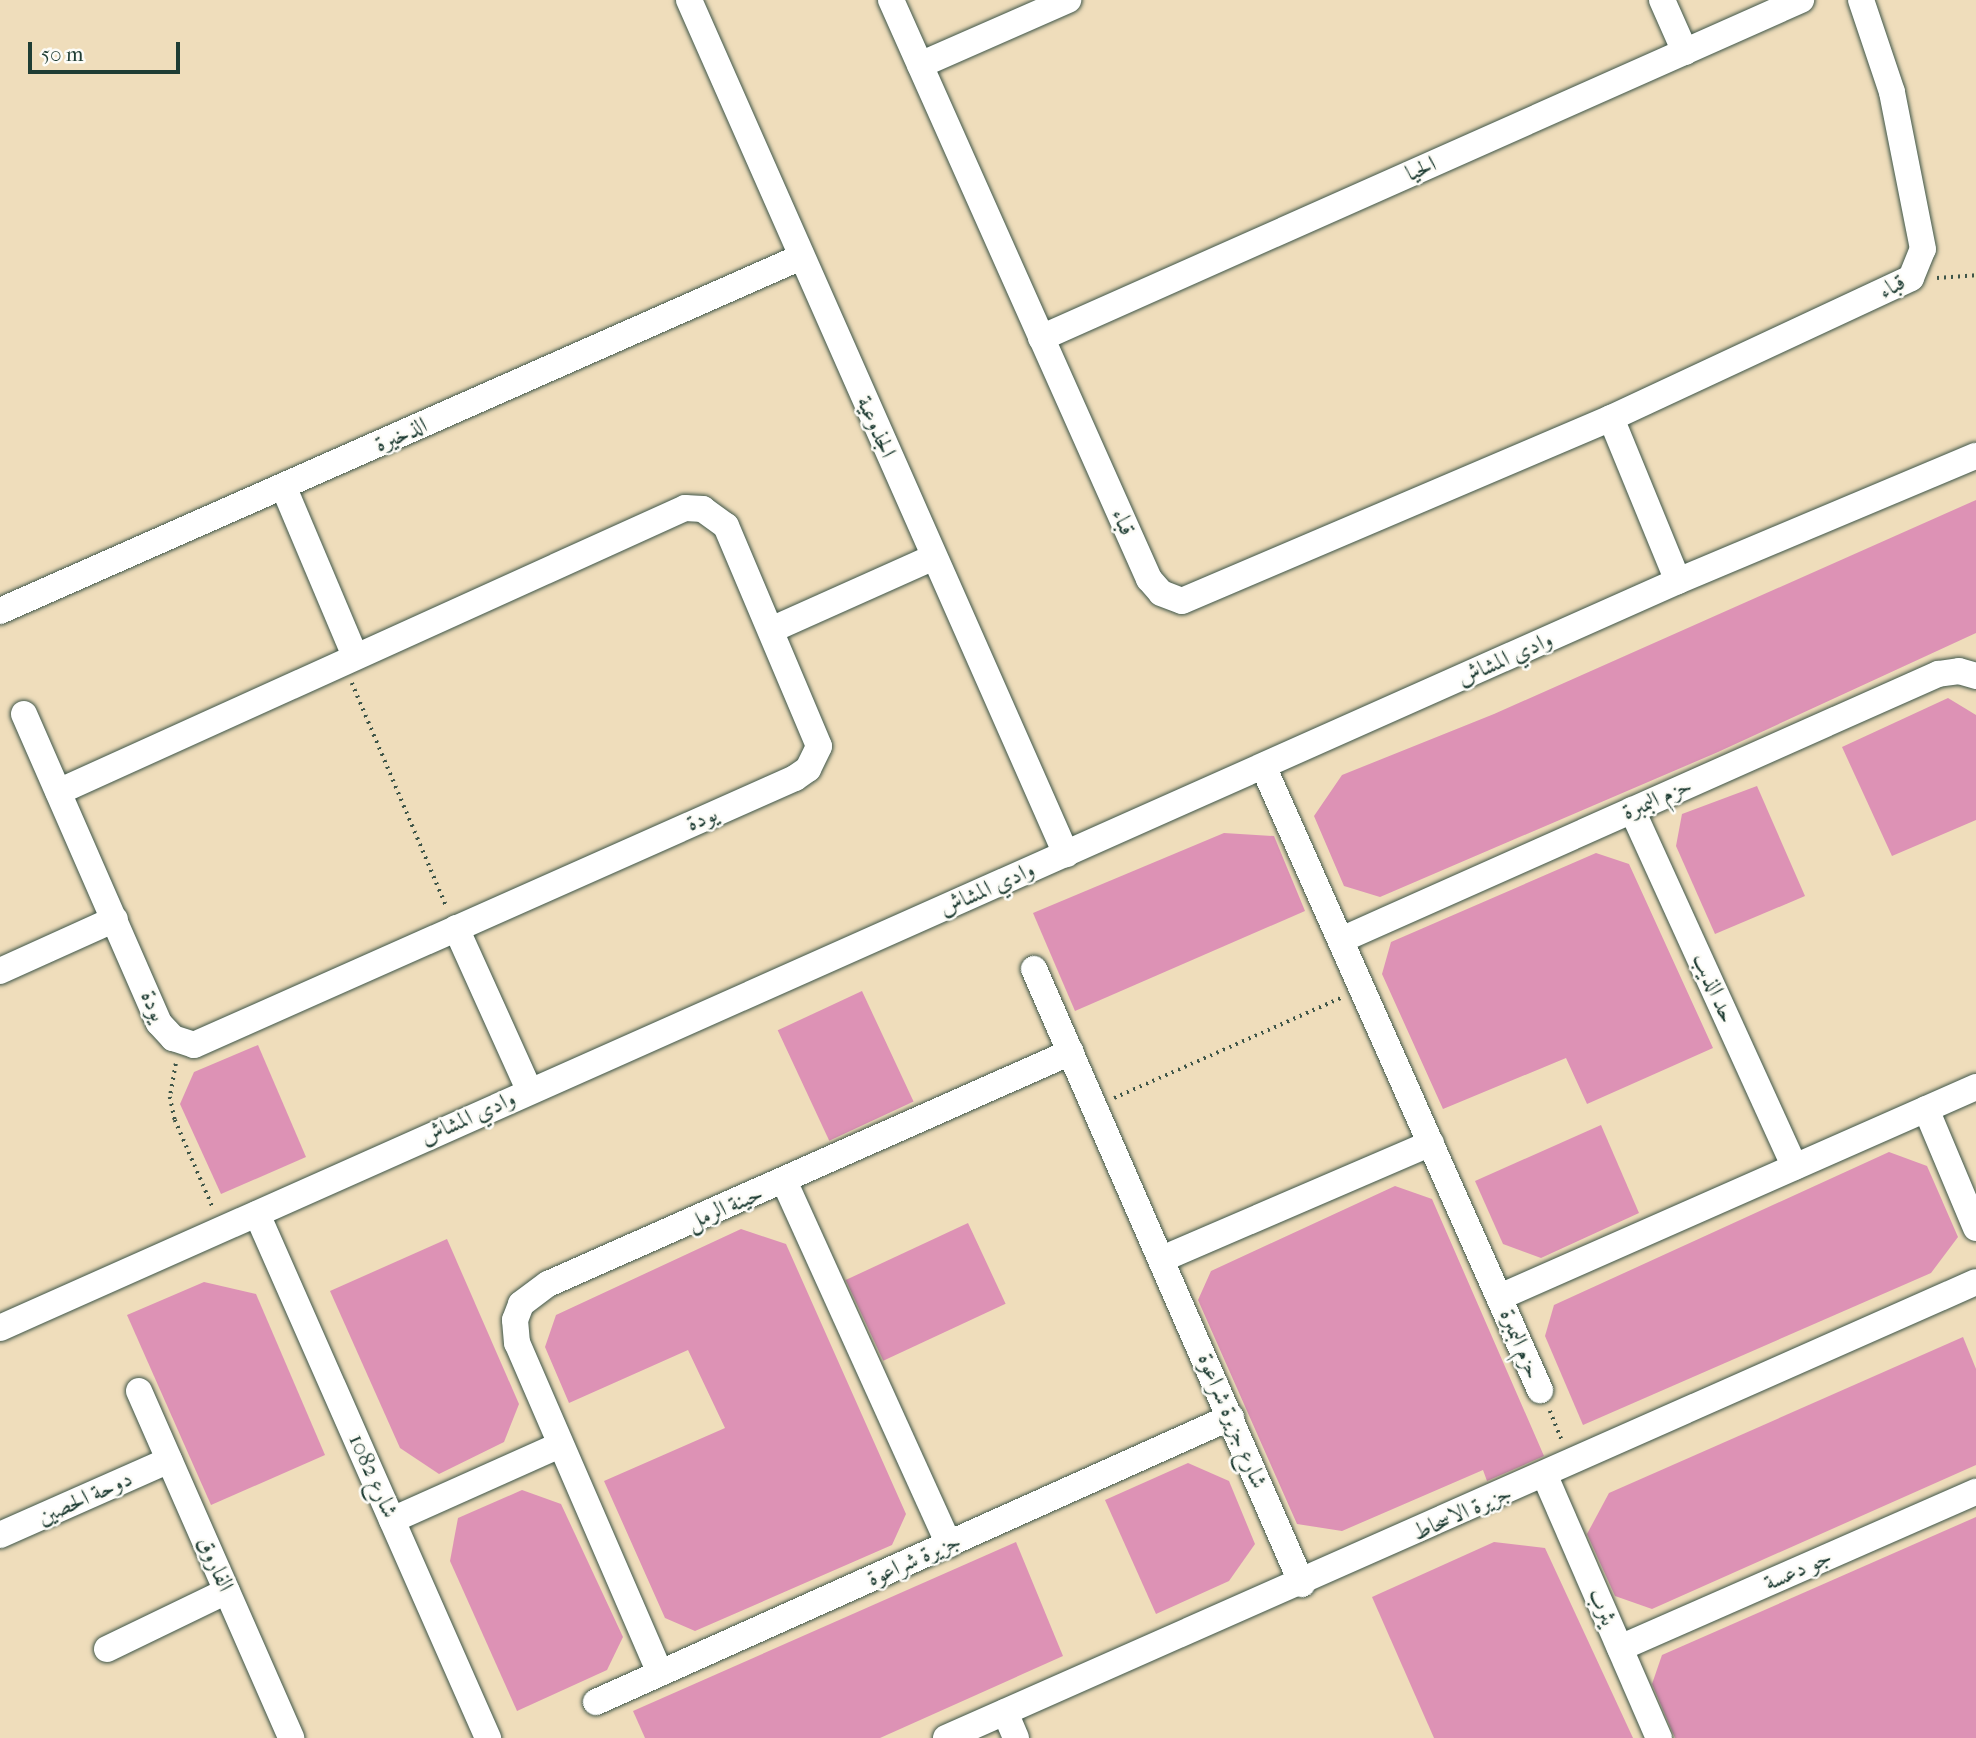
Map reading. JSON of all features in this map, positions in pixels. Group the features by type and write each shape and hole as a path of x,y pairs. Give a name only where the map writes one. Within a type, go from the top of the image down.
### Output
{"street":[{"name":"الجذوعية","path":"690,0 1066,853"},
{"name":"قباء","path":"891,0 1149,579 1161,593 1182,601 1611,418 1903,284 1917,269 1923,249 1898,119 1861,0"},
{"path":"920,65 1068,0"},
{"name":"الحيا","path":"1041,338 1801,0"},
{"path":"1666,1 1685,52"},
{"name":"الذخيرة","path":"0,611 284,488 801,257"},
{"path":"1611,418 1678,581"},
{"name":"وادي المشاش","path":"0,1328 529,1090 1678,581 1976,456"},
{"path":"284,488 349,659"},
{"name":"يودة","path":"24,714 58,792 115,919 159,1023 183,1042 207,1042 808,769 819,746 815,729 773,629 726,526 703,509 685,508 58,792"},
{"path":"773,629 934,557"},
{"name":"حزم البمبرة","path":"1341,940 1938,674 1959,671 1976,676"},
{"name":"حزم البمبرة","path":"1264,766 1540,1390"},
{"name":"حد الذيب","path":"1632,810 1795,1167"},
{"path":"0,971 115,919"},
{"path":"456,928 529,1090"},
{"name":"شارع جزيرة شراعوة","path":"1034,969 1096,1105 1302,1584"},
{"path":"785,1182 1071,1052"},
{"name":"حزم البمبرة","path":"1500,1297 1976,1087"},
{"path":"1926,1109 1976,1228"},
{"path":"1162,1259 1431,1143"},
{"name":"حينة الرمل","path":"660,1673 517,1343 516,1320 526,1299 548,1284 785,1182 949,1544"},
{"name":"شارع 1082","path":"257,1214 488,1738"},
{"name":"جزيرة الاسحاط","path":"946,1738 1302,1584 1976,1282"},
{"name":"الفاروق","path":"139,1391 291,1738"},
{"name":"جزيرة شراعوة","path":"596,1702 1231,1417"},
{"path":"392,1520 560,1445"},
{"name":"دوحة الحصين","path":"0,1535 169,1460"},
{"name":"يثرب","path":"1545,1476 1659,1738"},
{"name":"جو دعسة","path":"1620,1648 1976,1492"},
{"path":"107,1649 227,1591"},
{"path":"1005,1712 1016,1738"}],"path":[{"path":"1917,269 1949,280 1976,275"},
{"path":"349,659 456,928"},
{"path":"1096,1105 1363,989"},
{"path":"183,1042 170,1097 222,1229"},
{"path":"1540,1390 1573,1464"}],"building":[{"path":"1976,500 1976,633 1718,752 1380,897 1344,886 1314,816 1342,775 1494,714"},
{"path":"1948,698 1976,715 1976,820 1892,856 1842,747"},
{"path":"1757,786 1805,896 1715,934 1676,846 1682,814"},
{"path":"1224,833 1274,836 1305,911 1075,1011 1033,913"},
{"path":"1596,853 1629,864 1713,1048 1587,1104 1566,1058 1443,1109 1382,974 1391,942"},
{"path":"862,991 914,1102 829,1141 778,1030"},
{"path":"258,1045 306,1157 221,1194 180,1104 194,1072"},
{"path":"1601,1125 1639,1213 1541,1258 1503,1244 1475,1181"},
{"path":"1889,1152 1927,1166 1958,1237 1931,1273 1583,1425 1545,1336 1554,1305"},
{"path":"1395,1186 1432,1199 1544,1456 1487,1481 1483,1470 1342,1531 1297,1524 1198,1300 1211,1271"},
{"path":"968,1223 1006,1304 883,1361 846,1280"},
{"path":"741,1229 786,1244 906,1514 892,1545 695,1631 665,1618 604,1481 725,1428 688,1350 569,1403 545,1347 556,1315"},
{"path":"447,1239 519,1404 504,1442 439,1474 400,1448 330,1291"},
{"path":"204,1282 256,1294 325,1455 211,1505 127,1315"},
{"path":"1963,1337 1976,1369 1976,1465 1652,1609 1615,1596 1587,1534 1609,1493"},
{"path":"1188,1463 1229,1481 1255,1544 1229,1581 1156,1614 1105,1500"},
{"path":"522,1490 561,1504 623,1637 607,1670 517,1711 450,1561 458,1518"},
{"path":"1976,1517 1976,1738 1675,1738 1652,1684 1662,1655"},
{"path":"1016,1542 1063,1656 880,1738 645,1738 633,1711"},
{"path":"1494,1542 1545,1548 1633,1738 1434,1738 1372,1597"}]}
